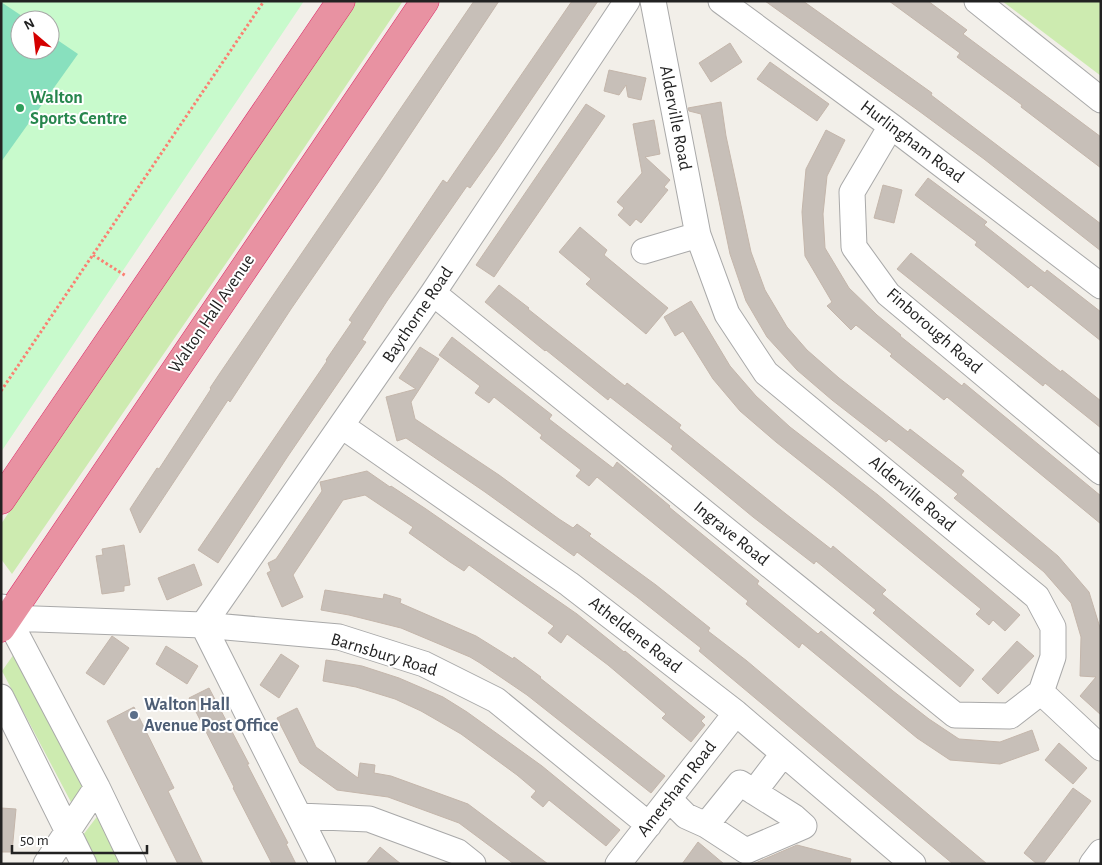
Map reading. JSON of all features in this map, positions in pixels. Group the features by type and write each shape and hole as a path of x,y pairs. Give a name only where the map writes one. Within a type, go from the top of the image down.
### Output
{"highway":[{"path":"1,500 341,1"},
{"name":"Walton Hall Avenue","path":"4,617 42,566 424,1"}],"street":[{"name":"Baythorne Road","path":"203,625 434,293 627,1"},
{"name":"Alderville Road","path":"653,1 698,235 727,314 766,373 1037,597 1053,627 1053,657 1041,692"},
{"name":"Hurlingham Road","path":"721,1 891,126 1101,286"},
{"path":"977,1 1101,100"},
{"name":"Finborough Road","path":"891,126 852,192 854,247 888,294 1101,472"},
{"path":"644,251 698,235"},
{"name":"Ingrave Road","path":"434,293 955,715 1010,716 1041,692"},
{"name":"Atheldene Road","path":"342,426 569,584 736,713 912,864"},
{"name":"Barnsbury Road","path":"4,617 203,625 339,637 424,664 496,700 649,825"},
{"path":"4,617 97,787 134,864"},
{"path":"203,625 323,864"},
{"path":"1041,692 1101,748"},
{"path":"1,696 84,864"},
{"name":"Amersham Road","path":"618,864 736,713"},
{"path":"754,792 783,754"},
{"path":"669,799 686,816 706,825 746,850 804,826 794,817 740,783 706,825"},
{"path":"46,864 97,787"},
{"path":"299,816 369,819 458,852 473,864"},
{"path":"1092,864 1101,852"}],"path":[{"path":"1,391 264,1"},
{"path":"93,255 146,289"}],"green space":[{"path":"1,1 304,1 1,452"},
{"path":"356,1 403,1 238,246 12,574 1,559 1,524"},
{"path":"1002,1 1101,1 1101,76"},
{"name":"Walton Sports Centre","path":"1,2 13,10 10,10 10,60 60,60 60,42 78,54 1,162"},
{"path":"14,654 87,785 72,804 2,671"},
{"path":"99,814 123,864 97,864 83,835"}],"building":[{"path":"474,1 499,1 140,533 130,509 157,468 159,469 220,373"},
{"path":"572,1 598,1 497,150 470,188 467,186 387,301 362,340 366,342 218,563 198,550 327,361 352,322 349,320 443,180 447,183"},
{"path":"765,1 803,1 932,93 931,95 1101,224 1101,251 984,159"},
{"path":"889,1 928,1 967,30 963,34 1101,137 1101,168 1021,107 1022,105 957,57 960,53"},
{"path":"730,43 742,62 711,82 699,63"},
{"path":"770,62 829,104 817,121 757,79"},
{"path":"609,70 646,78 641,100 628,97 626,85 619,95 604,91"},
{"path":"721,102 726,136 751,252 765,290 787,327 807,350 839,378 908,432 910,429 964,471 961,475 1058,556 1089,592 1101,631 1101,715 1080,696 1096,677 1080,676 1081,637 1071,603 1044,572 954,498 958,494 889,439 886,442 832,400 797,370 767,337 746,301 730,254 701,114 689,111 688,108"},
{"path":"586,104 605,116 494,277 476,265"},
{"path":"654,120 660,154 645,157 670,180 664,187 668,190 641,223 636,219 630,226 618,215 624,208 617,202 642,173 633,124"},
{"path":"826,130 845,140 827,176 823,214 825,248 849,288 900,336 962,386 964,383 1101,496 1101,524 947,397 944,400 890,356 892,354 856,325 851,330 827,306 832,302 805,256 802,212 806,169"},
{"path":"928,178 987,222 984,225 1045,273 1047,270 1101,312 1101,341 1031,285 1028,288 975,245 977,242 915,195"},
{"path":"883,185 902,190 894,223 874,218"},
{"path":"580,227 607,250 604,255 668,308 646,334 586,284 591,279 559,252"},
{"path":"911,253 1061,372 1062,370 1101,401 1101,428 1045,383 1043,386 897,269"},
{"path":"499,285 625,386 627,383 681,425 679,428 831,549 833,546 886,590 882,594 974,670 960,687 873,613 876,610 816,561 814,564 753,517 671,449 673,446 610,397 608,400 485,302"},
{"path":"691,301 730,366 756,396 790,427 878,495 1020,615 1005,631 993,620 989,625 976,614 981,609 740,411 713,379 683,331 675,336 664,317"},
{"path":"452,337 552,415 549,419 613,468 617,462 759,581 757,584 818,634 821,631 929,719 959,739 1000,742 1032,730 1039,750 1000,764 950,760 917,738 802,643 799,648 746,604 748,601 597,477 589,486 576,476 581,470 540,438 542,435 494,397 489,403 475,393 480,386 439,355"},
{"path":"420,347 439,359 411,402 415,419 499,475 559,519 573,528 577,524 591,534 589,536 656,585 710,628 708,631 747,661 987,864 953,864 699,651 701,648 637,597 577,552 574,556 406,438 397,441 386,397 416,389 399,378"},
{"path":"367,471 426,509 577,614 705,717 701,721 705,725 691,742 662,718 666,714 608,665 567,634 561,643 548,633 554,626 469,565 464,571 450,562 409,533 413,527 365,495 343,500 293,575 303,597 282,607 267,573 271,571 268,563 276,559 322,491 320,482"},
{"path":"124,545 130,585 124,586 124,591 102,594 96,556 103,555 102,549"},
{"path":"194,564 202,585 167,600 158,578"},
{"path":"325,590 383,599 384,594 401,599 400,603 476,636 513,659 514,657 541,677 665,776 651,793 527,695 480,663 401,628 321,610"},
{"path":"112,636 129,648 104,685 86,673"},
{"path":"1017,641 1034,656 998,694 982,679"},
{"path":"166,646 198,666 187,684 156,664"},
{"path":"281,654 299,666 279,698 260,685"},
{"path":"326,660 362,666 399,678 443,697 542,766 620,830 606,846 549,800 543,807 531,797 536,791 461,734 421,711 395,699 356,687 323,681"},
{"path":"209,688 249,764 247,764 288,843 286,844 296,864 272,864 233,788 189,698"},
{"path":"134,707 174,788 168,791 203,864 178,864 107,721"},
{"path":"297,708 316,747 358,778 360,763 375,765 374,773 391,776 468,804 548,864 514,864 459,823 388,797 337,790 300,763 277,718"},
{"path":"1059,743 1087,768 1073,784 1045,760"},
{"path":"1073,788 1091,801 1043,864 1037,864 1024,853"},
{"path":"1,808 16,809 12,852 1,852"},
{"path":"698,842 724,864 682,864"},
{"path":"797,845 851,859 850,864 753,864"},
{"path":"380,847 401,864 366,864"}],"place":[{"name":"Walton Sports Centre","path":"20,108"},
{"name":"Walton Hall Avenue Post Office","path":"134,715"}]}
